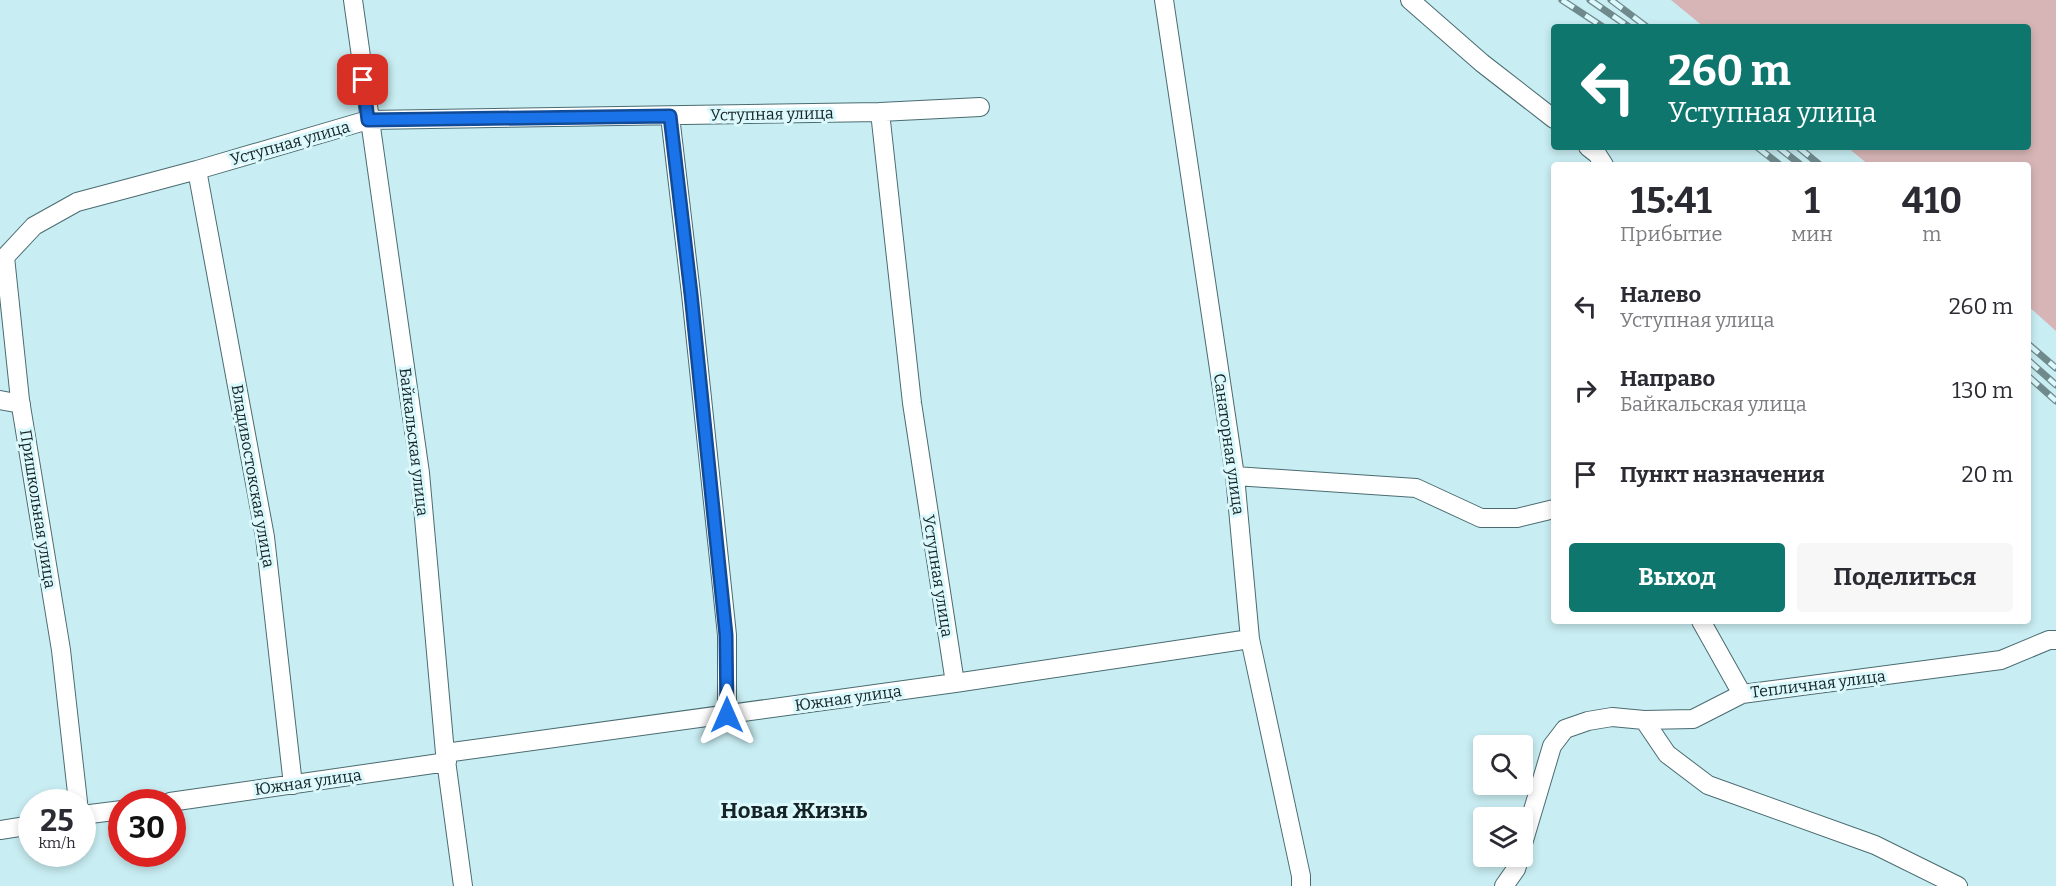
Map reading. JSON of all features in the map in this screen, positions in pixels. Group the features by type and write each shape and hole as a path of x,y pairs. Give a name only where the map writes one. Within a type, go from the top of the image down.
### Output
{"street":[{"name":"Байкальская улица","path":"352,0 420,473 446,758 463,886"},
{"name":"Санаторная улица","path":"1164,0 1234,476 1250,639 1301,876 1301,886"},
{"path":"1410,0 1482,63 1551,117"},
{"name":"Уступная улица","path":"34,225 77,202 368,120 880,112 980,107"},
{"name":"Уступная улица","path":"880,112 912,403 955,683"},
{"path":"670,116 726,635 727,715"},
{"path":"1592,150 1602,162"},
{"name":"Владивостокская улица","path":"196,170 266,537 293,784"},
{"name":"Пришкольная улица","path":"34,225 5,257 21,404 60,650 76,789"},
{"path":"0,400 21,404"},
{"path":"1234,476 1416,488 1481,518 1517,518 1551,510"},
{"path":"1703,624 1742,694"},
{"name":"Южная улица","path":"186,800 727,715 1250,639"},
{"name":"Тепличная улица","path":"1533,810 1552,746 1565,729 1588,721 1612,717 1644,720 1693,719 1742,694 2001,660 2049,640 2056,640"},
{"path":"1644,720 1666,754 1708,785 1875,845 1958,886"},
{"path":"0,830 18,827"},
{"path":"1504,886 1517,867"}],"shaded area":[{"path":"1671,0 2056,0 2056,331 2031,309 2031,162 1865,162 1851,150 2031,150 2031,24 1700,24"}],"railway":[{"path":"1562,0 1598,24"},
{"path":"1590,0 1625,24"},
{"path":"1611,0 1643,24"},
{"path":"1761,150 1776,162"},
{"path":"1782,150 1797,162"},
{"path":"1802,150 1816,162"},
{"path":"2031,347 2056,368"},
{"path":"2031,363 2056,385"},
{"path":"2031,379 2056,401"}],"district":[{"name":"Новая Жизнь","path":"794,810"}],"route":[{"path":"363,80 368,120 670,116 726,635 727,715"}]}
